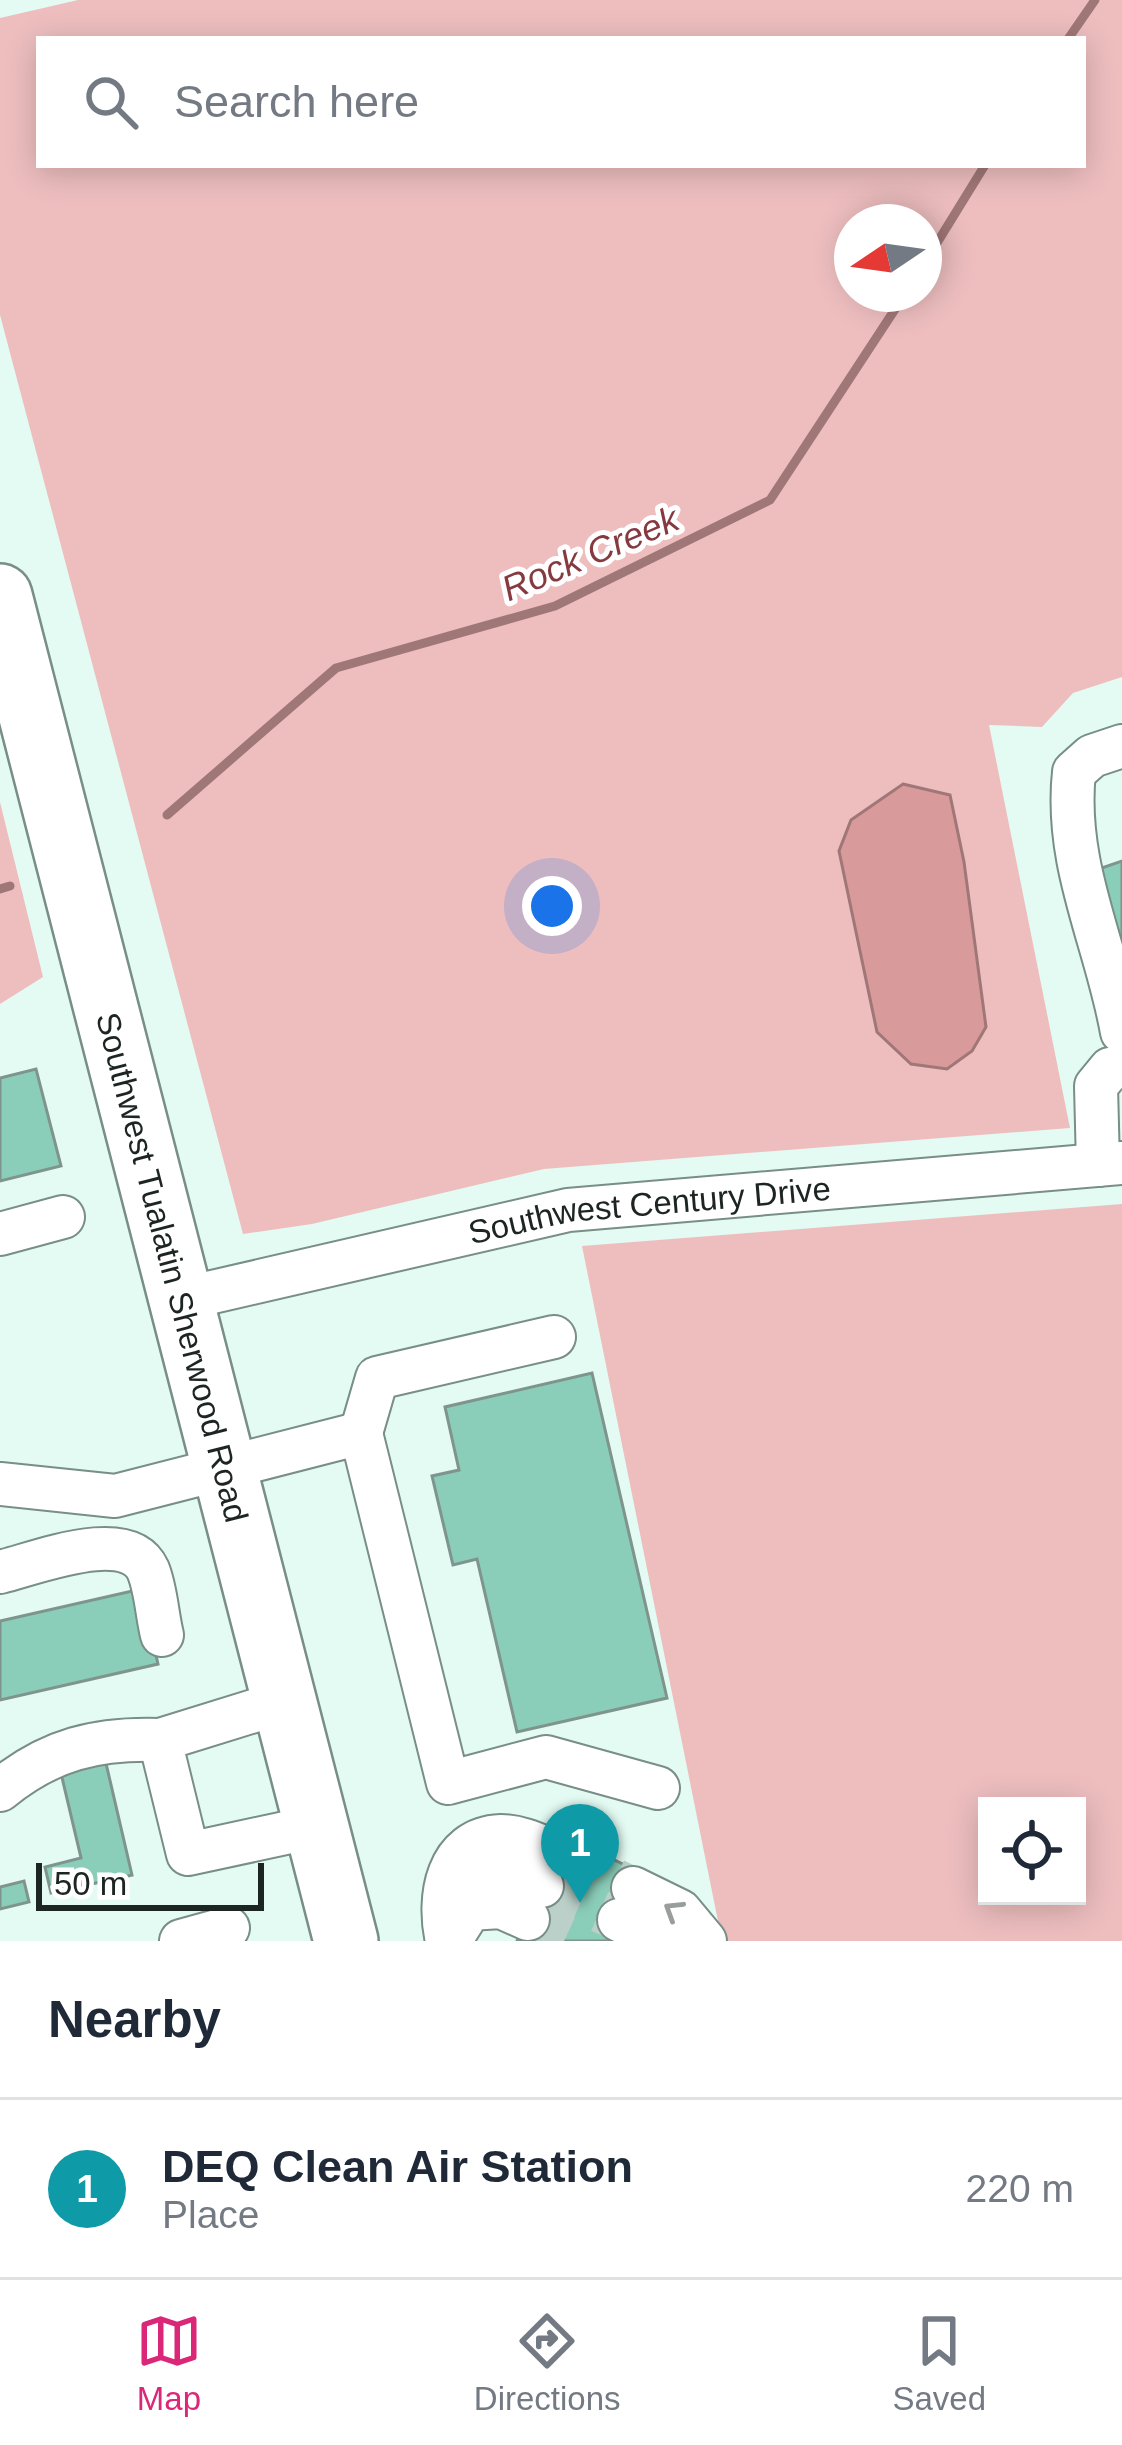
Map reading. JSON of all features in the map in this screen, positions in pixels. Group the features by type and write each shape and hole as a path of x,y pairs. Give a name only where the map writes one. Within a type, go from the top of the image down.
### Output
{"highway":[{"name":"Southwest Tualatin Sherwood Road","path":"0,596 346,1941"}],"street":[{"path":"1122,746 1092,756 1074,772 1069,814 1083,899 1122,1032"},
{"path":"1110,1164 1096,1086 1110,1069 1122,1067 1122,1058"},
{"name":"Southwest Century Drive","path":"182,1299 568,1210 1110,1164"},
{"path":"0,1234 63,1217"},
{"path":"554,1337 377,1378 361,1433 448,1783 546,1757 658,1788"},
{"path":"0,1484 115,1496 361,1433"},
{"path":"67,1556 115,1496"},
{"path":"0,1572 114,1546 134,1552 148,1569 162,1635"},
{"path":"0,1790 68,1748 107,1738 160,1740 286,1701"},
{"path":"160,1740 188,1854 318,1826"},
{"path":"503,1836 542,1886 501,1907 470,1910 447,1938 446,1873 464,1851 482,1840 503,1836"},
{"path":"664,1941 626,1904 680,1911 705,1941"},
{"path":"181,1941 228,1928"}],"shaded area":[{"path":"78,0 1122,0 1122,677 1073,693 1042,727 989,725 1070,1128 544,1169 312,1224 243,1234 0,315 0,18"},
{"path":"903,784 950,795 964,862 986,1027 972,1051 947,1069 911,1064 877,1032 839,851 851,820"},
{"path":"0,802 43,977 0,1004"},
{"path":"1122,1204 1122,1941 722,1941 582,1246"}],"building":[{"path":"1122,861 1122,958 1093,871"},
{"path":"36,1069 61,1166 0,1181 0,1078"},
{"path":"592,1373 667,1698 517,1732 477,1559 453,1565 432,1476 459,1470 445,1407"},
{"path":"141,1589 158,1664 0,1700 0,1621"},
{"path":"105,1759 132,1875 51,1893 45,1867 81,1858 60,1769"},
{"path":"565,1837 640,1872 609,1941 517,1941"},
{"path":"24,1881 29,1902 0,1909 0,1887"}],"waterway":[{"name":"Rock Creek","path":"1070,36 1095,0"},
{"name":"Rock Creek","path":"942,235 983,168"},
{"name":"Rock Creek","path":"167,815 336,668 555,606 770,500 893,312"},
{"name":"Rock Creek","path":"0,889 10,886"}],"tunnel":[{"path":"558,1853 633,1888"},
{"path":"542,1886 619,1920"},
{"path":"528,1919 576,1941"}],"place":[{"name":"DEQ Clean Air Station","path":"580,1903"}]}
